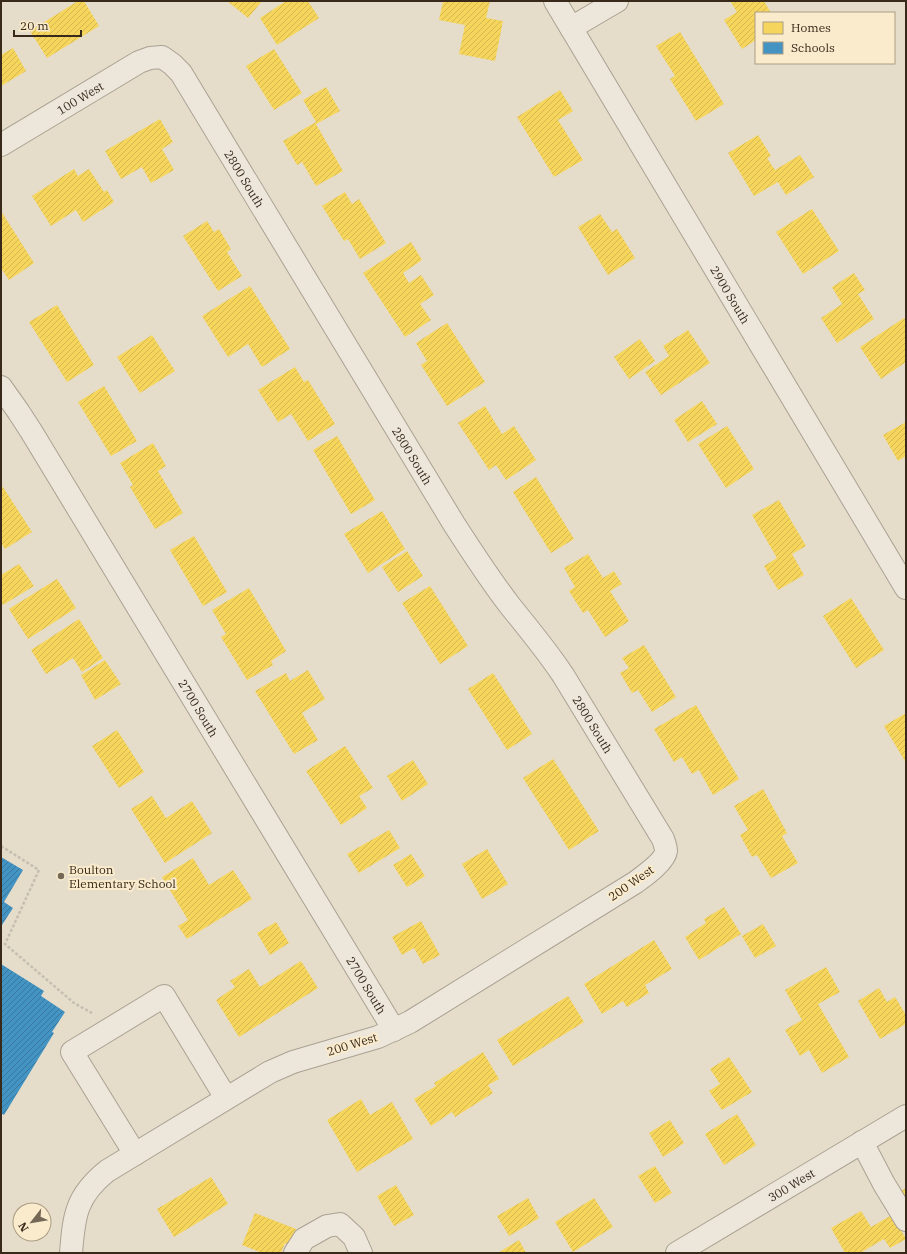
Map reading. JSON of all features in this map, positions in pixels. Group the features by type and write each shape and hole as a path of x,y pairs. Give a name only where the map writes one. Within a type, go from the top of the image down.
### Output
{"street":[{"name":"2900 South","path":"555,1 906,588"},
{"path":"571,28 617,1"},
{"name":"100 West","path":"1,145 128,68 150,58 162,56"},
{"name":"2800 South","path":"162,56 181,73 188,84 480,564 563,675 663,839 666,853"},
{"name":"2700 South","path":"1,387 35,438 394,1030"},
{"name":"200 West","path":"72,1253 73,1230 76,1213 81,1200 96,1180 108,1171 258,1078 282,1066 378,1037 410,1022 636,882 660,862 666,853"},
{"path":"135,1154 72,1052 101,1034 164,996 226,1098"},
{"name":"300 West","path":"677,1253 906,1116"},
{"path":"862,1142 884,1184 906,1220"},
{"path":"295,1253 304,1239 327,1226 340,1224 354,1237 360,1253"}],"path":[{"path":"1,846 39,870 5,944 74,1003 93,1014"}],"building: Homes":[{"path":"78,1 84,1 99,26 47,58 30,31"},
{"path":"227,1 262,1 248,18"},
{"path":"286,1 308,1 319,18 277,45 260,18"},
{"path":"443,1 490,1 486,18 503,21 495,61 459,54 465,25 439,20"},
{"path":"730,1 764,1 770,12 755,12 755,41 742,49 724,20 737,12"},
{"path":"680,32 724,104 696,121 670,79 675,76 656,46"},
{"path":"13,48 26,71 1,86 1,55"},
{"path":"274,49 302,93 274,110 246,66"},
{"path":"326,87 340,111 316,124 343,171 316,186 302,162 297,165 283,141 316,122 303,100"},
{"path":"560,90 573,111 558,120 583,160 554,177 517,117"},
{"path":"160,119 173,142 162,149 174,170 151,183 142,167 121,179 105,151"},
{"path":"758,135 771,156 767,158 775,170 800,155 814,177 786,195 778,182 754,196 728,153"},
{"path":"74,169 78,176 89,169 104,192 107,190 114,202 83,222 76,210 51,226 32,196"},
{"path":"345,192 352,204 359,199 386,243 360,259 348,239 344,241 322,206"},
{"path":"812,209 839,251 803,274 776,232"},
{"path":"1,211 34,263 9,280 1,268"},
{"path":"600,214 612,232 617,229 635,258 608,275 578,227"},
{"path":"207,221 214,232 219,229 231,249 227,252 242,276 218,291 183,236"},
{"path":"411,242 422,260 403,273 409,283 421,275 434,295 420,304 431,320 405,337 363,273"},
{"path":"854,273 865,290 858,294 874,319 837,343 821,318 842,304 832,287"},
{"path":"250,286 290,349 262,367 248,344 228,357 202,316"},
{"path":"57,305 94,365 67,382 29,322"},
{"path":"904,318 906,321 906,362 881,379 860,347"},
{"path":"447,323 485,382 447,406 421,365 427,361 416,343"},
{"path":"688,330 710,363 661,395 645,372 669,356 663,346"},
{"path":"152,335 175,371 140,393 117,357"},
{"path":"640,339 655,361 629,379 614,357"},
{"path":"295,367 304,382 308,380 335,424 308,441 291,414 278,422 258,390"},
{"path":"104,386 137,441 111,456 78,402"},
{"path":"702,401 717,424 688,442 674,420"},
{"path":"485,406 502,434 514,426 536,460 506,480 496,465 489,470 458,423"},
{"path":"906,422 906,456 898,461 883,435"},
{"path":"727,426 754,469 726,488 698,444"},
{"path":"337,436 375,500 351,514 313,450"},
{"path":"153,443 166,466 158,471 183,513 155,529 130,487 133,485 120,463"},
{"path":"536,477 574,539 551,553 513,492"},
{"path":"3,487 32,532 5,549 1,543 1,488"},
{"path":"779,500 806,546 792,554 804,575 778,590 764,566 777,558 752,515"},
{"path":"382,511 405,549 368,573 344,534"},
{"path":"194,536 227,592 203,606 170,550"},
{"path":"407,551 423,576 398,592 382,567"},
{"path":"588,554 603,578 614,571 622,584 610,591 629,621 605,637 588,610 583,613 569,591 575,587 564,568"},
{"path":"19,564 34,586 3,605 1,601 1,575"},
{"path":"57,579 76,608 28,639 9,609"},
{"path":"430,586 468,646 440,664 402,603"},
{"path":"249,588 286,651 271,661 273,665 247,680 221,637 226,634 212,610"},
{"path":"851,598 884,650 856,668 823,616"},
{"path":"79,619 103,658 82,672 73,658 46,674 31,650"},
{"path":"644,645 676,697 652,712 638,690 632,693 620,673 629,668 622,658"},
{"path":"105,660 121,684 95,700 81,675"},
{"path":"308,670 325,699 302,713 318,740 294,754 255,691 286,673 290,681"},
{"path":"493,673 532,734 507,750 468,689"},
{"path":"696,705 739,779 713,795 699,770 692,774 682,757 674,762 654,729"},
{"path":"906,713 906,763 884,726"},
{"path":"117,730 144,772 119,788 92,746"},
{"path":"345,746 373,788 359,796 367,808 341,825 306,771"},
{"path":"553,759 599,831 569,850 523,778"},
{"path":"413,760 428,784 402,801 387,776"},
{"path":"763,789 787,833 782,836 798,863 771,878 757,855 752,857 740,835 748,830 734,806"},
{"path":"152,796 166,818 192,801 212,833 165,863 131,809"},
{"path":"389,830 400,848 359,873 347,854"},
{"path":"487,849 508,884 482,899 462,864"},
{"path":"411,854 425,876 407,887 393,865"},
{"path":"193,858 209,885 233,870 252,899 187,939 178,926 188,920 162,877"},
{"path":"724,907 741,934 699,960 685,937 706,923 704,919"},
{"path":"421,921 440,955 423,964 414,948 402,955 392,937"},
{"path":"276,922 289,943 270,955 257,933"},
{"path":"763,924 776,946 755,958 742,936"},
{"path":"654,940 672,969 645,985 649,993 627,1007 623,1001 602,1014 584,984"},
{"path":"301,961 318,988 239,1037 216,1000 235,987 230,981 249,969 260,987"},
{"path":"826,967 840,992 818,1004 849,1057 822,1073 809,1050 800,1056 785,1030 802,1020 785,990"},
{"path":"879,988 887,1002 895,997 906,1015 906,1024 880,1039 858,1001"},
{"path":"568,996 584,1022 513,1066 497,1040"},
{"path":"483,1052 499,1079 488,1085 493,1093 455,1117 452,1112 431,1126 414,1099 436,1086 434,1083"},
{"path":"729,1057 752,1092 722,1110 709,1091 720,1084 710,1069"},
{"path":"361,1099 370,1115 392,1102 413,1139 357,1172 327,1120"},
{"path":"737,1114 756,1145 724,1165 705,1134"},
{"path":"670,1120 684,1143 663,1157 649,1133"},
{"path":"655,1166 672,1193 655,1203 638,1176"},
{"path":"211,1177 228,1204 174,1237 157,1209"},
{"path":"396,1185 414,1215 394,1226 377,1196"},
{"path":"906,1188 906,1203 899,1192"},
{"path":"528,1198 539,1218 509,1236 497,1216"},
{"path":"594,1198 613,1227 573,1252 555,1222"},
{"path":"861,1211 871,1227 892,1215 906,1239 890,1248 884,1239 860,1253 845,1253 831,1228"},
{"path":"255,1213 296,1229 289,1245 285,1243 281,1253 262,1253 242,1245"},
{"path":"519,1240 526,1253 498,1253"}],"building: Schools":[{"path":"1,857 23,870 4,902 13,908 2,925 1,924"},
{"path":"1,964 44,991 41,996 65,1012 52,1032 54,1033 4,1115 1,1113"}],"place":[{"name":"Boulton Elementary School","path":"61,876"}]}
